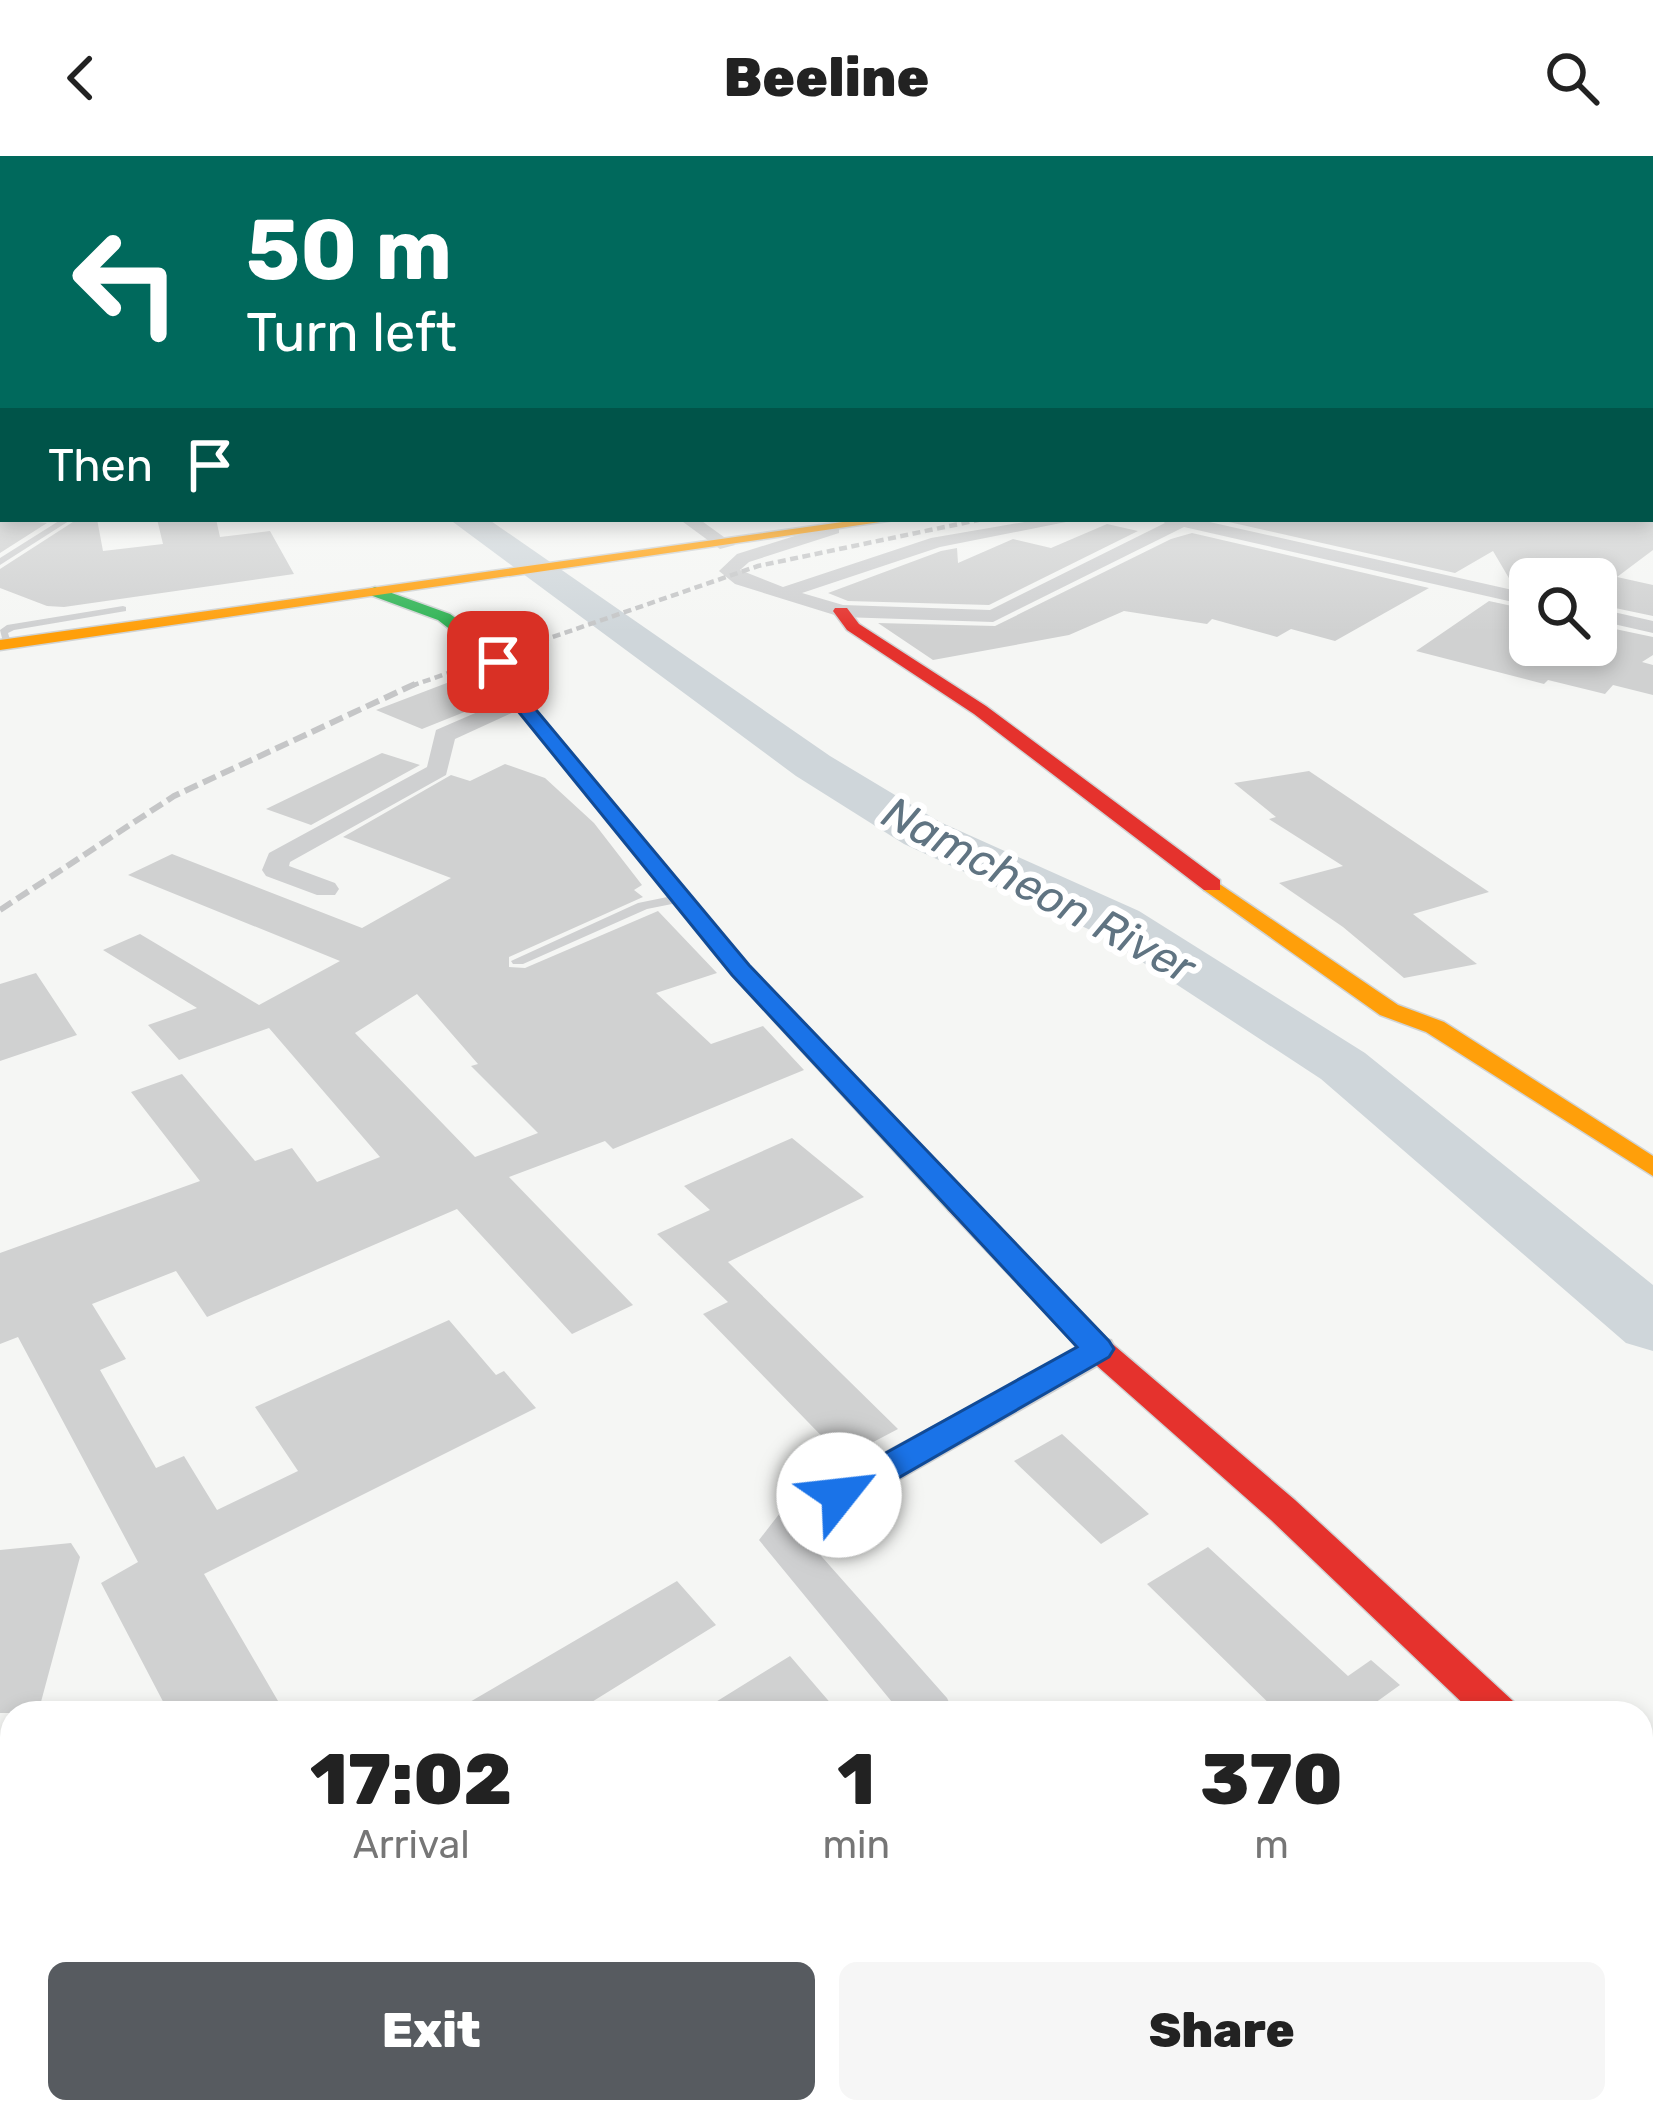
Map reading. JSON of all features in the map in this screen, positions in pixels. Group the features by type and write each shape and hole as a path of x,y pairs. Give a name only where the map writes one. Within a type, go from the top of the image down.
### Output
{"street":[{"path":"693,522 726,544"},
{"path":"4,644 876,522"},
{"path":"783,593 937,542 1054,522"},
{"path":"833,529 729,565 728,571 742,580 841,611 993,616 1174,522"},
{"path":"1187,522 1509,595"},
{"path":"375,592 434,608 459,624 498,662 520,701 796,1031 1098,1349 1283,1510 1486,1701"},
{"path":"841,611 853,627 980,710 1259,920 1370,997 1435,1027 1653,1168"},
{"path":"1617,619 1653,627"},
{"path":"326,889 275,870 278,858 412,787 438,770 444,735 520,701"},
{"path":"920,1701 781,1540 802,1516 1098,1349"}],"lane":[{"path":"0,562 63,522"},
{"path":"4,644 3,632 11,627 123,609"},
{"path":"518,961 644,906 682,898"}],"building":[{"path":"0,522 47,523 0,553"},
{"path":"73,522 98,522 103,551 163,544 158,522 217,522 220,537 270,531 294,574 64,607 47,606 0,588 0,569"},
{"path":"1229,522 1653,522 1653,550 1617,577 1617,558 1509,558 1509,578 1493,551 1455,573"},
{"path":"1107,524 1138,531 989,605 848,601 828,593 941,551 957,548 958,563 1013,539 1051,548"},
{"path":"1192,533 1429,588 1335,641 1291,629 1277,637 1212,619 1207,624 1124,611 1069,635 933,660 878,623 995,626"},
{"path":"1617,577 1653,585 1653,616 1617,608"},
{"path":"1489,601 1509,605 1509,666 1617,666 1617,629 1653,637 1653,655 1642,662 1653,665 1653,695 1613,685 1605,694 1548,680 1544,684 1416,651"},
{"path":"452,681 497,699 422,729 376,710"},
{"path":"382,753 420,765 311,825 266,809"},
{"path":"505,764 545,778 594,823 642,885 634,890 643,897 509,957 509,967 525,968 658,911 717,973 656,993 711,1044 763,1026 804,1070 613,1149 605,1141 509,1177 633,1305 572,1334 457,1209 207,1317 176,1271 92,1304 126,1359 100,1370 156,1468 184,1456 217,1510 298,1471 255,1407 449,1320 496,1375 504,1371 536,1408 204,1574 278,1701 163,1701 101,1583 138,1562 18,1337 0,1344 0,1253 200,1181 131,1092 182,1074 255,1161 292,1148 317,1182 380,1157 269,1028 179,1060 148,1025 197,1008 103,950 140,934 259,1005 340,961 128,875 172,854 362,928 451,878 343,837 451,775 470,781","holes":["417,994 478,1064 471,1066 538,1133 475,1157 355,1033"]},
{"path":"1309,771 1489,892 1413,914 1477,964 1404,978 1343,927 1279,883 1343,866 1269,819 1276,817 1234,783"},
{"path":"36,973 77,1035 0,1061 0,984"},
{"path":"792,1138 864,1197 728,1262 898,1429 843,1458 703,1314 728,1302 657,1234 710,1210 684,1186"},
{"path":"1062,1434 1149,1514 1101,1544 1014,1461"},
{"path":"71,1543 80,1557 41,1701 0,1701 0,1550"},
{"path":"1208,1547 1348,1676 1371,1660 1400,1685 1378,1701 1267,1701 1147,1584"},
{"path":"677,1581 716,1625 593,1701 472,1701"},
{"path":"790,1656 829,1701 717,1701"}],"waterway":[{"name":"Namcheon River","path":"470,522 813,766 922,833 1120,923 1343,1066 1653,1325"}],"railway":[{"path":"411,686 758,566 969,522"},
{"path":"0,910 174,796 417,683"}],"traffic: fast":[{"path":"375,592 444,617 476,641 519,701 740,970 959,1205"}],"traffic: slow":[{"path":"0,645 873,522"},
{"path":"1212,885 1389,1010 1435,1027 1653,1168"}],"traffic: jam":[{"path":"841,611 853,627 980,710 1212,885"},
{"path":"959,1205 1098,1349 1283,1510 1486,1701"}],"route":[{"path":"498,662 520,701 740,970 1098,1349 839,1495"}]}
